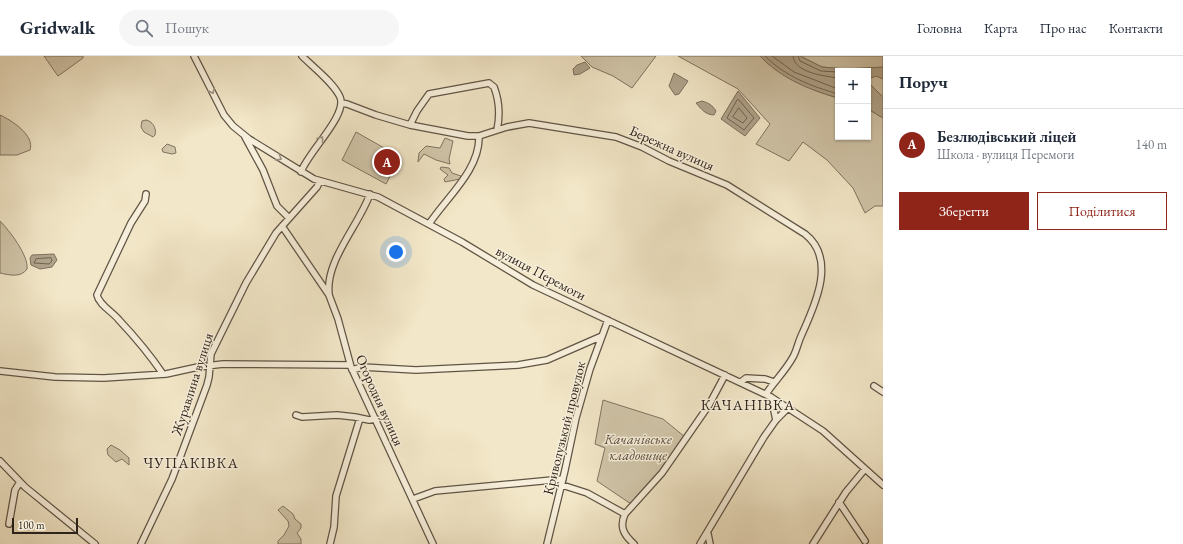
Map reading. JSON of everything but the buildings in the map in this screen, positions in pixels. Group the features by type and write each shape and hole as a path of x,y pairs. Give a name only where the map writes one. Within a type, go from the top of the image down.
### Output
{"street":[{"path":"194,56 224,115 233,126 245,136 263,170 277,206 289,218"},
{"path":"301,172 309,155 338,116 342,103 336,91 302,56"},
{"path":"410,125 416,111 429,94 489,83 494,87 497,95 499,117 497,130"},
{"name":"Бережна вулиця","path":"342,103 410,125 445,133 478,136 519,124 538,124 622,139 669,162 727,185 810,237 818,249 821,257 821,274 818,294 793,358 774,382 769,396"},
{"name":"вулиця Перемоги","path":"245,136 301,172 320,181 370,194 429,224 533,285 769,396 789,407 823,431 883,485"},
{"path":"429,224 469,168 478,148 478,136"},
{"name":"Журавлина вулиця","path":"141,544 172,479 207,385 211,354 230,313 264,252 282,226 315,190 320,181"},
{"path":"146,194 145,201 131,223 97,294 101,302 146,350 163,374"},
{"path":"329,295 328,281 330,274 362,214 370,194"},
{"name":"Огородня вулиця","path":"282,226 329,295 338,319 351,367 433,544"},
{"name":"Криволузький провулок","path":"547,544 576,418 608,320"},
{"path":"0,371 81,378 110,378 163,374 210,365 238,364 416,370 518,365 547,360 602,336"},
{"path":"634,544 622,528 625,514 662,473 711,402 725,375"},
{"path":"741,382 746,378 765,378 774,382"},
{"path":"874,386 883,392"},
{"path":"769,396 776,420"},
{"path":"700,544 708,534 764,437 776,420 789,407"},
{"path":"296,415 302,417 326,415 369,420 376,419"},
{"path":"330,544 334,527 335,501 360,418"},
{"path":"0,461 20,482 95,544"},
{"path":"813,544 839,502 865,469"},
{"path":"9,524 15,490 20,482"},
{"path":"413,499 436,491 562,482 587,493 625,514"},
{"path":"839,502 865,542"},
{"path":"708,534 710,544"}],"green space":[{"path":"44,56 83,56 83,58 58,76"},
{"path":"581,56 656,56 632,88 613,76 592,67"},
{"path":"678,56 760,56 768,64 796,82 835,97 835,140 871,140 871,111 883,118 883,206 875,206 865,213 853,188 827,160 803,142 789,161 756,144 770,124 738,89"},
{"path":"800,56 883,56 883,97 871,85 871,68 822,67"},
{"path":"0,115 16,124 26,134 31,144 30,150 17,155 0,155"},
{"path":"146,120 155,127 155,135 153,137 144,132 141,127 142,121"},
{"path":"356,132 400,157 386,184 342,160"},
{"path":"445,138 453,141 449,159 450,164 436,160 424,154 418,162 419,153 426,146 440,148"},
{"path":"167,144 175,147 176,153 172,154 163,152 162,149"},
{"path":"441,167 449,168 452,173 461,176 460,179 445,182 444,179 448,175 440,169"},
{"path":"0,221 13,237 25,257 27,269 22,274 15,275 0,273"},
{"name":"Качанівське кладовище","path":"603,400 663,419 685,437 659,474 631,504 597,481 605,448 595,444"},
{"path":"111,445 120,450 129,458 129,465 122,459 116,462 108,455 107,449"},
{"path":"283,506 293,514 295,519 301,524 301,528 297,533 301,539 301,544 278,544 278,541 284,535 289,526 288,521 278,510"}],"water":[{"path":"760,56 800,56 822,67 835,68 835,97 806,87 786,77"},
{"path":"585,62 590,68 580,74 574,75 573,69 577,65"},
{"path":"883,67 883,79 876,76 871,78 871,68 864,68"},
{"path":"674,73 688,81 679,94 675,95 669,86"},
{"path":"871,85 883,97 883,118 871,111"},
{"path":"738,91 760,118 745,136 721,119"},
{"path":"702,101 713,107 716,111 714,115 706,113 696,103"},
{"path":"54,254 57,260 52,267 40,269 31,265 30,258 32,255"}],"place":[{"name":"Безлюдівський ліцей","path":"387,162"}],"district":[{"name":"КАЧАНІВКА","path":"748,404"},
{"name":"ЧУПАКІВКА","path":"191,462"}]}
